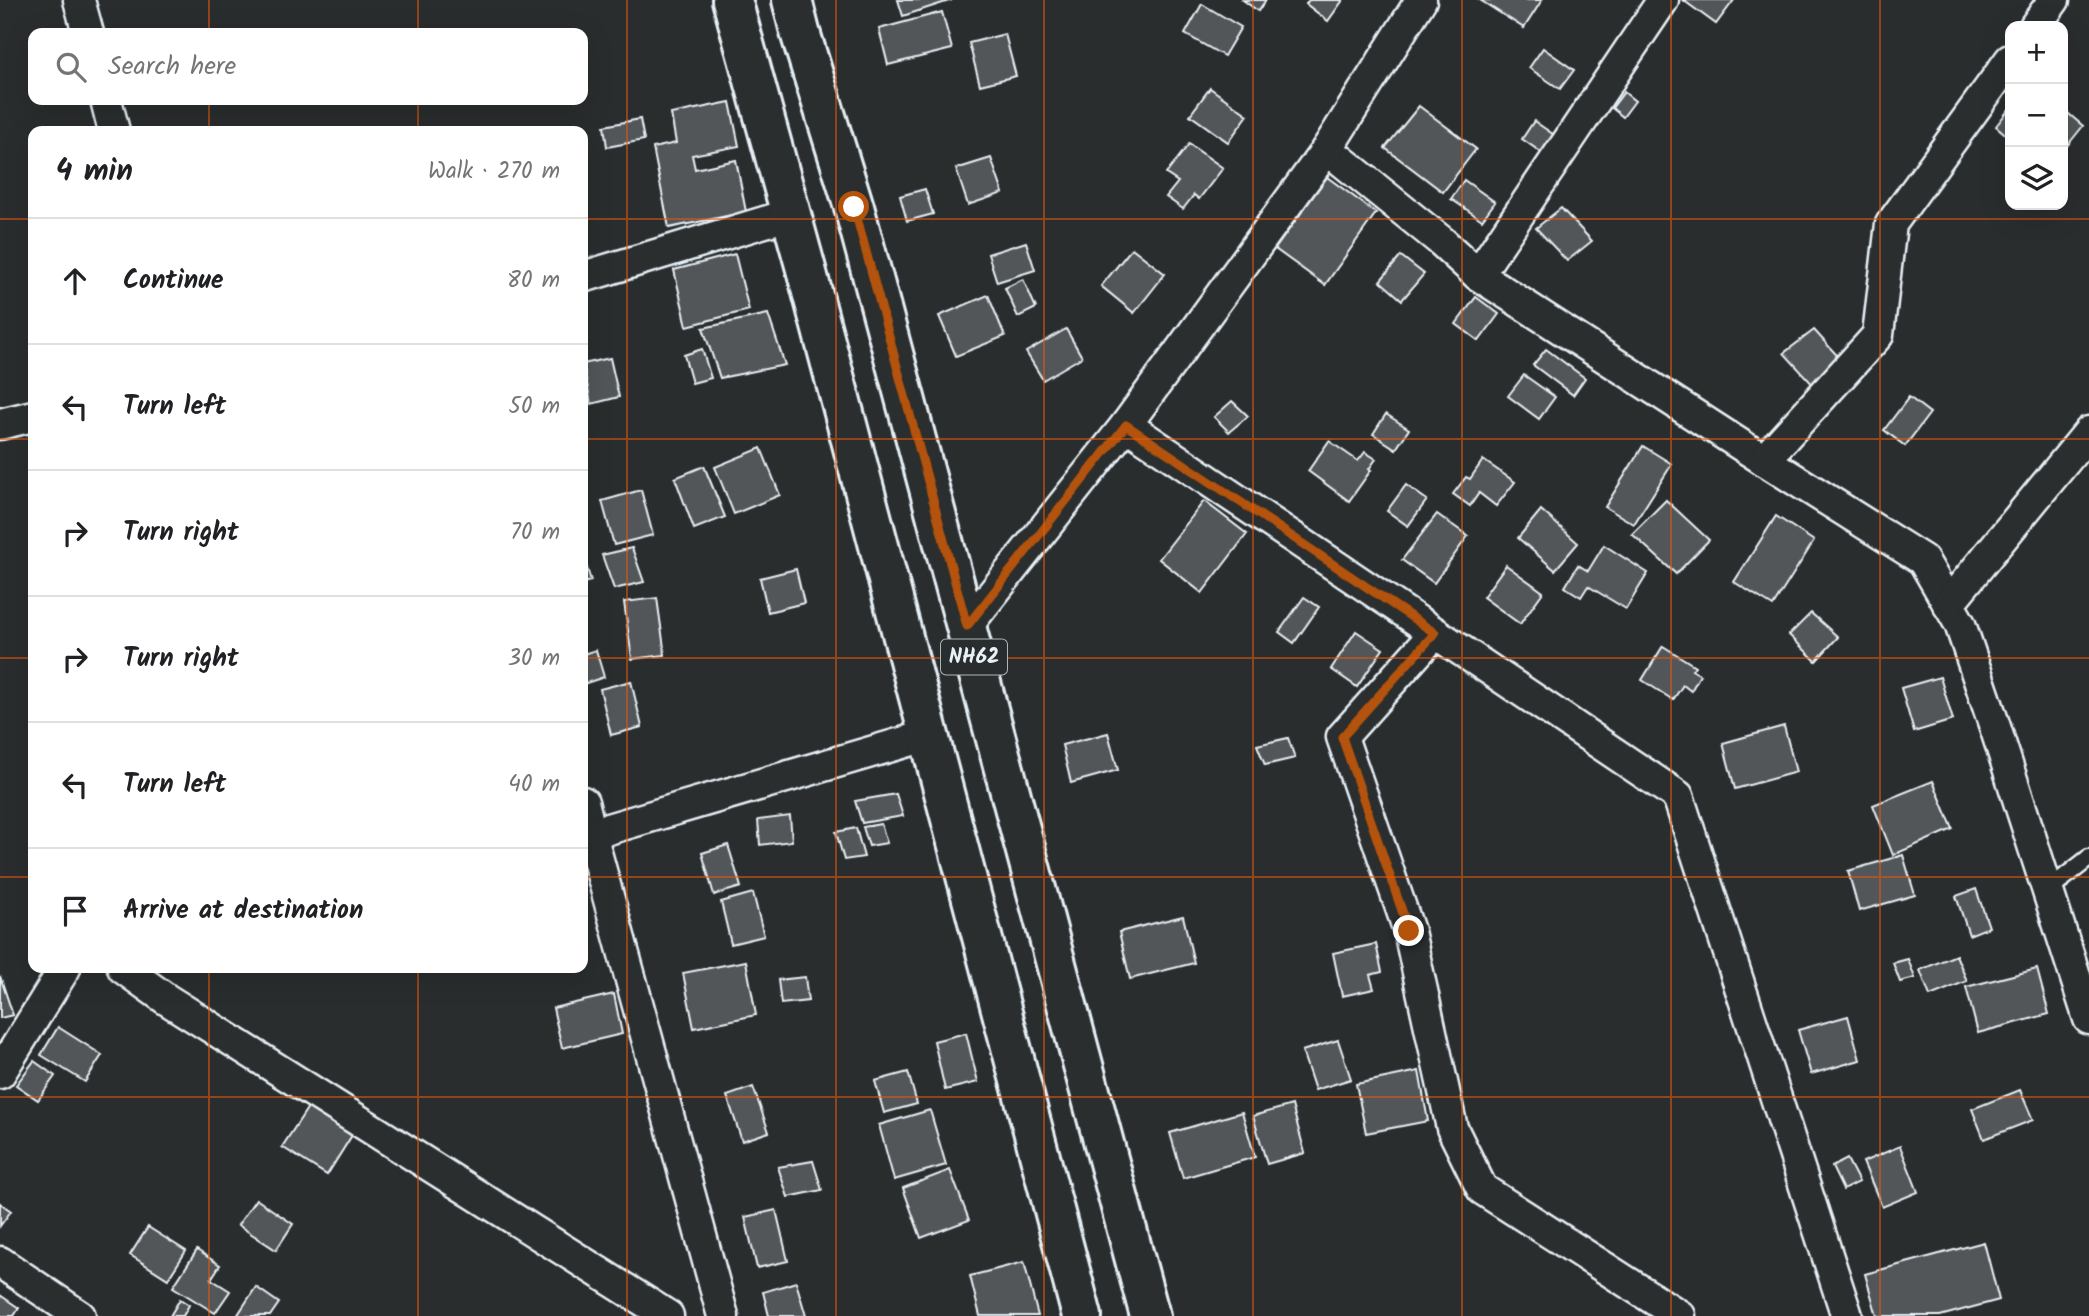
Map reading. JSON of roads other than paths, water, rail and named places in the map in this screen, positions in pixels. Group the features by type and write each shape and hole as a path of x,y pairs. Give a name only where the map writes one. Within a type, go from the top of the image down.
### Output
{"main road":[{"name":"NH62","path":"732,0 1082,1316"},
{"name":"NH62","path":"792,0 854,207 1150,1316"}],"street":[{"path":"79,0 87,28"},
{"path":"967,626 1126,425 1328,149 1421,0"},
{"path":"1478,275 1663,0"},
{"path":"2039,21 2054,0"},
{"path":"1763,460 1878,335 1891,224 2005,67"},
{"path":"107,105 113,126"},
{"path":"1328,149 1441,241 1478,275 1923,560 1960,624 2089,1019"},
{"path":"588,275 791,214"},
{"path":"0,424 28,417"},
{"path":"1126,425 1678,796 1847,1316"},
{"path":"1948,604 2089,432"},
{"path":"1435,633 1342,737 1409,931 1452,1128 1482,1189 1680,1316"},
{"path":"588,835 929,735"},
{"path":"588,839 723,1316"},
{"path":"0,1073 62,973"},
{"path":"130,973 166,999 668,1316"},
{"path":"0,1262 80,1316"}],"lane":[{"path":"2048,890 2089,858"}]}
